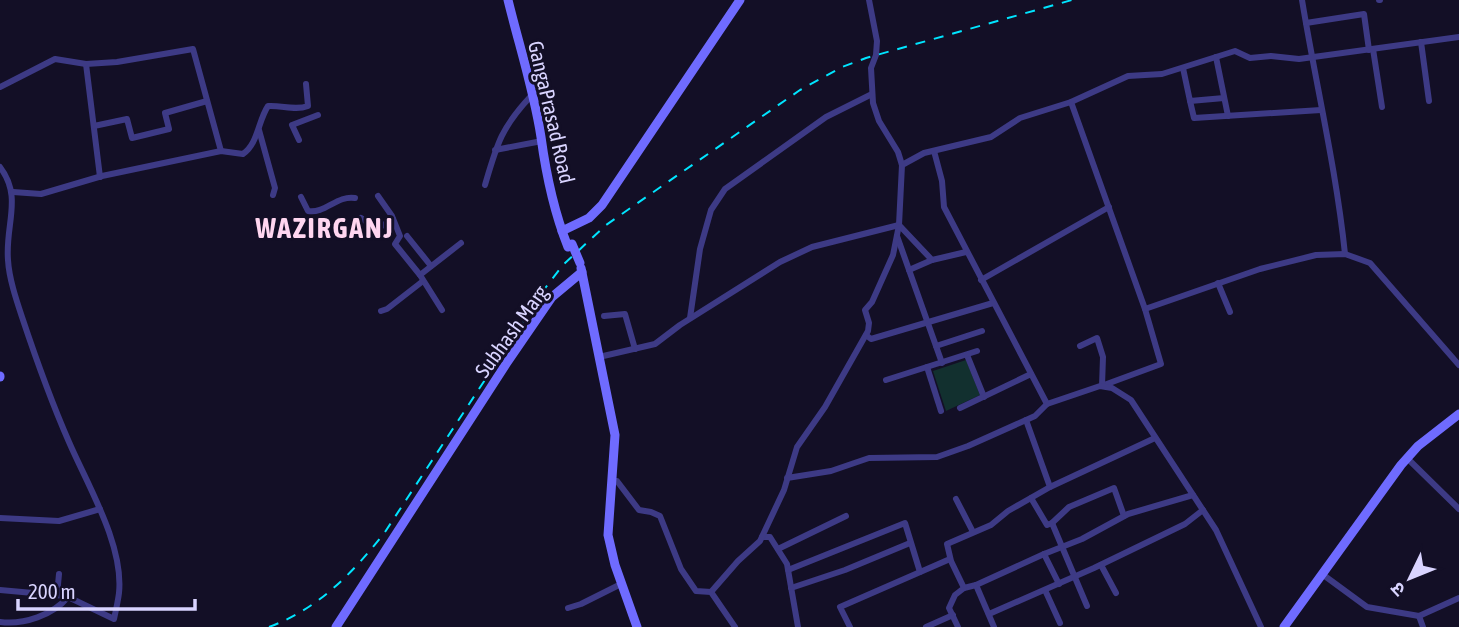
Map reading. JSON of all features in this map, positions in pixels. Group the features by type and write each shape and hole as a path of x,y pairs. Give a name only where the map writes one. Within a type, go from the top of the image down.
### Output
{"street":[{"name":"GangaPrasad Road","path":"508,0 541,146 564,230"},
{"path":"637,627 615,565 608,535 615,435 579,270 564,230 589,219 602,205 740,0"},
{"path":"711,592 762,537 784,491 797,447 825,407 866,335 869,323 865,310 872,302 893,255 899,225 902,165 898,152 879,121 872,94 871,68 877,41 869,0"},
{"path":"1302,0 1321,110 1329,138 1345,254"},
{"path":"1306,23 1364,14 1382,107"},
{"path":"902,165 934,151 991,137 1020,118 1072,102 1128,76 1163,74 1235,51 1250,58 1270,56 1299,59 1459,37"},
{"path":"1421,42 1429,101"},
{"path":"0,87 55,59 86,64 117,62 192,49 221,151"},
{"path":"1216,57 1228,116"},
{"path":"86,64 100,177"},
{"path":"1183,68 1194,118 1321,110"},
{"path":"13,192 41,194 100,177 221,151 243,154 250,149 260,118 268,106 300,109 308,106 306,84"},
{"path":"690,318 699,249 712,210 725,189 826,117 872,94"},
{"path":"485,184 495,150 510,118 531,96"},
{"path":"1190,101 1224,98"},
{"path":"94,126 127,119 132,138 169,129 165,113 207,101"},
{"path":"787,478 831,471 869,458 937,457 1035,416 1047,404 1160,364 1145,309 1072,102"},
{"path":"300,109 302,121"},
{"path":"299,140 292,125 318,114"},
{"path":"258,129 275,188 272,195"},
{"path":"495,150 541,141"},
{"path":"934,151 942,181 944,207 1047,404"},
{"path":"0,167 9,178 13,192 8,260 17,302 69,442 100,509 117,559 120,591 114,619 68,597 0,590"},
{"path":"301,197 307,211 314,212 346,196 355,198"},
{"path":"378,196 400,236 395,244 422,278 442,310"},
{"path":"981,280 1109,207"},
{"path":"362,218 377,229 393,219"},
{"path":"599,357 655,344 690,318 780,261 812,247 899,225"},
{"path":"899,225 932,260"},
{"path":"897,235 942,363"},
{"path":"407,236 431,266"},
{"path":"381,311 387,309 422,278 431,266 461,243"},
{"path":"909,270 932,260 966,252"},
{"path":"1145,309 1260,269 1316,256 1345,254 1370,263 1459,365"},
{"path":"579,270 609,433 603,534 606,555 632,627"},
{"name":"Subhash Marg","path":"336,627 506,364 552,297 579,270"},
{"path":"1218,283 1230,312"},
{"path":"866,335 872,339 993,303"},
{"path":"604,316 625,314 635,349"},
{"path":"936,346 982,331"},
{"path":"1080,346 1097,338 1103,357 1101,386"},
{"path":"886,380 977,351"},
{"path":"967,355 984,397"},
{"path":"928,367 941,411"},
{"path":"960,408 1031,374"},
{"path":"1101,386 1112,388 1131,400 1216,530 1261,627"},
{"path":"1284,627 1407,458 1459,414"},
{"path":"1026,420 1051,487"},
{"path":"964,588 950,559 947,544 991,525 1008,511 1051,487 1155,438"},
{"path":"1407,458 1459,509"},
{"path":"612,481 617,481 639,510 660,516 681,569 696,591 711,592"},
{"path":"1031,498 1047,525 1069,507 1114,488 1124,516"},
{"path":"957,627 949,608 955,595 964,588 1082,540 1124,516 1193,495"},
{"path":"956,499 973,532"},
{"path":"0,518 58,521 100,509"},
{"path":"989,614 1101,565 1185,524 1203,510"},
{"path":"778,550 846,516"},
{"path":"788,570 905,523 919,572"},
{"path":"1052,523 1087,606"},
{"path":"762,537 770,537 788,570 799,627"},
{"path":"791,588 845,570 911,543"},
{"path":"1044,554 1059,584"},
{"path":"850,627 840,607 950,559"},
{"path":"1101,565 1115,593"},
{"path":"57,595 59,574"},
{"path":"1322,575 1367,607 1419,616 1459,598"},
{"path":"976,585 994,627"},
{"path":"568,608 617,586"},
{"path":"1045,590 1060,623"},
{"path":"711,592 735,627"},
{"path":"0,622 32,619 58,608 68,597"},
{"path":"926,627 953,615"},
{"path":"1419,616 1423,627"}],"green space":[{"path":"966,360 980,395 946,411 933,371"}],"railway":[{"path":"269,627 319,600 373,547 546,287 563,265 606,225 800,90 842,67 1072,0"}],"district":[{"name":"WAZIRGANJ","path":"325,228"}]}
